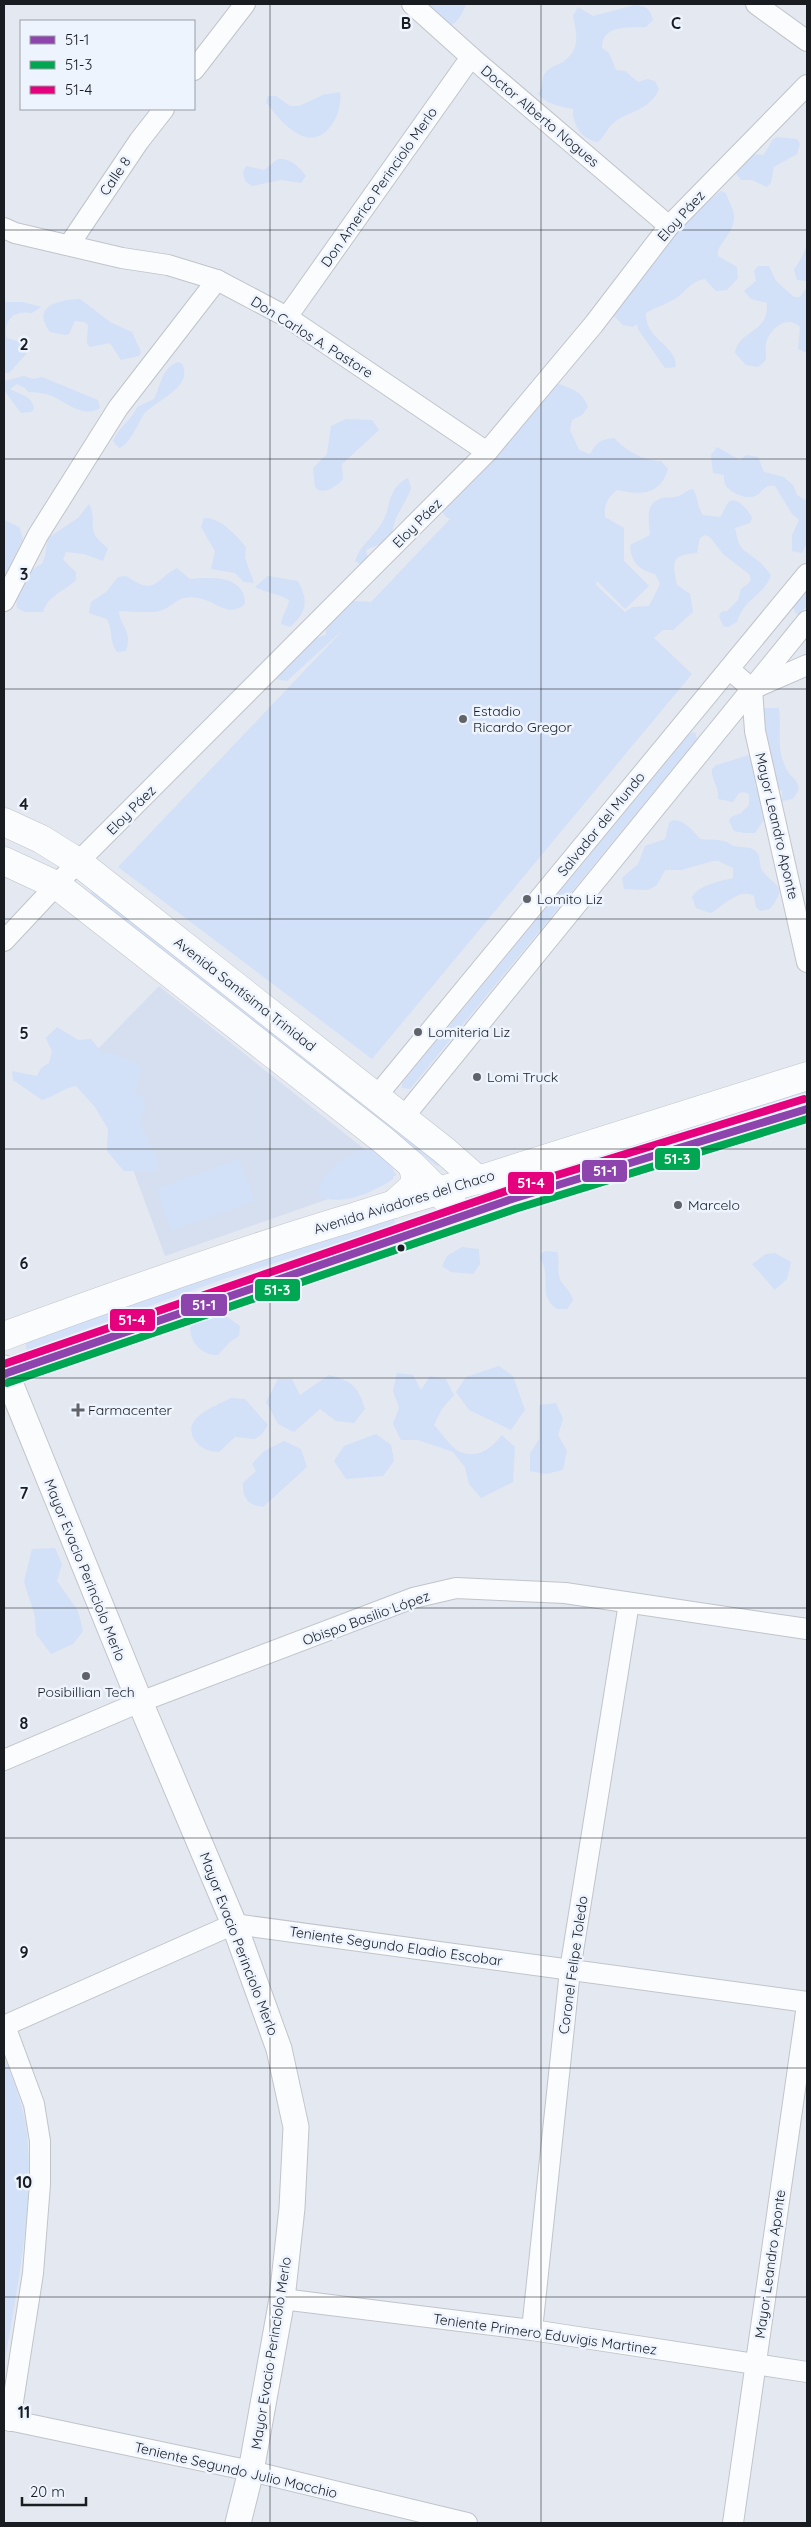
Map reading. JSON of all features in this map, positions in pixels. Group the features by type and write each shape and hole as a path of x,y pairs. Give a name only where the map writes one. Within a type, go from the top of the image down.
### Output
{"main road":[{"name":"Avenida Santísima Trinidad","path":"4,822 41,839 78,862 375,1098 445,1151 478,1180"},
{"path":"4,861 58,886 412,1165 463,1216"},
{"name":"Avenida Aviadores del Chaco","path":"4,1336 226,1256 437,1190 478,1180 807,1076"},
{"path":"4,1372 463,1216 807,1109"},
{"path":"394,1204 414,1186 412,1165"}],"street":[{"path":"195,69 245,4"},
{"name":"Doctor Alberto Nogues","path":"412,4 470,57 669,226"},
{"path":"756,4 807,41"},
{"name":"Don Americo Perinciolo Merlo","path":"286,317 470,57"},
{"name":"Eloy Páez","path":"4,940 58,886 78,862 487,452 594,324 669,226 807,85"},
{"name":"Calle 8","path":"69,245 139,141 163,110"},
{"name":"Don Carlos A. Pastore","path":"4,228 15,233 122,258 168,265 217,280 286,317 487,452"},
{"path":"4,601 38,535 118,408 217,280"},
{"name":"Salvador del Mundo","path":"375,1098 807,574"},
{"path":"402,1119 807,621"},
{"path":"752,689 807,665"},
{"path":"729,669 752,689"},
{"name":"Mayor Leandro Aponte","path":"752,689 755,731 807,962"},
{"name":"Mayor Evacio Perinciolo Merlo","path":"4,1372 234,1924 279,2049 296,2127 292,2208 282,2299 251,2471 238,2523"},
{"name":"Obispo Basilio López","path":"4,1760 140,1702 413,1598 456,1588 565,1593 807,1630"},
{"name":"Coronel Felipe Toledo","path":"532,2330 570,1970 629,1603"},
{"path":"7,2420 33,2273 40,2184 40,2150 34,2104 5,2026 234,1924"},
{"name":"Teniente Segundo Eladio Escobar","path":"234,1924 807,2004"},
{"name":"Mayor Leandro Aponte","path":"733,2523 807,2004"},
{"name":"Teniente Primero Eduvigis Martinez","path":"282,2299 532,2330 807,2372"},
{"name":"Teniente Segundo Julio Macchio","path":"7,2420 251,2471 467,2523"}],"shaded area":[{"path":"424,4 466,4 458,20 443,29"},
{"path":"635,5 647,9 651,13 653,20 646,27 624,28 611,31 603,40 602,48 609,53 616,70 625,71 638,82 647,79 655,81 659,89 646,105 613,123 598,142 587,138 579,131 573,115 573,109 550,103 538,94 544,75 548,70 563,62 573,52 576,35 573,16 578,7 593,16"},
{"path":"340,92 339,110 331,126 318,136 309,138 290,129 266,102 268,96 276,96 290,106 299,106 323,95"},
{"path":"776,137 797,139 800,144 797,154 774,167 771,183 767,187 752,180 741,180 734,171 752,154 763,155"},
{"path":"278,159 290,161 300,169 306,176 301,183 281,180 252,186 245,181 243,172 246,166 264,170"},
{"path":"721,191 726,193 734,216 732,228 719,248 718,256 737,267 738,278 727,290 716,291 705,279 697,281 679,296 646,313 650,330 675,359 676,367 665,368 638,329 637,324 633,327 623,325 610,312 678,225 688,222 692,218 698,204 708,201"},
{"path":"807,244 807,281 797,280 794,270"},
{"path":"758,266 769,266 776,281 794,297 800,297 807,287 807,353 798,349 800,327 795,323 784,323 779,325 768,338 766,360 758,367 746,365 735,353 742,339 759,326 766,313 767,303 751,299 744,291 756,281 754,271"},
{"path":"80,299 110,322 132,332 141,352 139,356 121,360 110,343 90,347 87,344 88,325 84,322 75,321 69,334 50,332 45,323 44,316 46,310 56,303"},
{"path":"4,302 23,302 41,307 32,313 26,312 15,315 8,321 7,338 23,343 27,353 9,373 4,373"},
{"path":"178,362 182,364 183,380 178,387 144,414 127,443 119,448 113,441 118,432 137,407 154,399 168,368"},
{"path":"24,376 33,379 42,377 98,400 100,408 88,412 81,411 52,396 28,392 17,384 10,389 28,398 33,404 34,409 31,412 21,413 4,390 4,381"},
{"path":"559,384 580,394 588,407 582,415 572,420 570,430 579,450 590,454 599,442 614,438 624,447 642,457 661,461 668,469 660,484 654,489 641,493 617,490 609,499 605,508 605,517 624,528 624,561 649,586 625,609 597,581 596,585 625,612 632,607 649,606 660,584 655,574 640,568 634,561 630,545 650,535 649,512 657,500 679,496 691,489 695,492 703,515 720,517 731,501 739,502 746,508 752,518 750,523 735,528 738,541 742,548 761,563 771,575 764,587 744,607 737,622 728,627 723,626 719,616 721,612 727,611 738,600 741,589 751,579 749,574 723,554 710,537 705,535 700,538 697,553 682,555 675,561 674,570 677,585 690,594 693,612 673,630 663,630 654,638 692,674 372,1059 118,867 343,630 287,681 274,679 303,638 317,638 326,635 325,624 342,597 354,601 371,602 450,519 440,509 548,385"},
{"path":"346,419 372,420 379,430 342,464 343,479 341,482 328,490 318,490 315,487 313,468 327,454 331,426"},
{"path":"717,447 740,460 746,455 758,457 764,472 784,477 793,485 797,495 807,501 807,543 802,553 792,551 792,535 799,520 792,514 775,486 766,487 752,497 739,495 728,489 725,485 724,475 713,473 711,455"},
{"path":"408,478 411,487 409,494 396,518 391,536 383,543 366,550 368,558 364,566 355,561 359,551 384,520 396,487"},
{"path":"89,504 96,536 108,548 103,561 84,554 66,552 63,560 76,572 76,580 53,597 43,612 25,612 17,608 16,601 19,588 25,576 42,564 48,538 78,518"},
{"path":"204,518 216,520 222,524 233,532 246,547 245,558 254,583 244,582 235,573 211,569 215,551 201,527"},
{"path":"4,520 19,527 23,539 4,578"},
{"path":"177,568 190,579 217,578 233,583 240,588 244,595 245,604 233,610 204,599 191,597 181,599 165,609 154,612 119,611 127,634 128,644 126,651 117,652 113,644 107,619 89,613 91,602 106,592 118,577 126,576 136,582 149,586 158,582"},
{"path":"268,576 298,581 304,594 303,611 290,627 281,624 289,600 255,587"},
{"path":"807,590 807,605 801,613 796,614 793,607"},
{"path":"762,708 779,708 781,754 787,770 799,789 793,799 782,801 782,791 773,787 767,779"},
{"path":"695,732 697,739 410,1089 402,1088 402,1083 690,733"},
{"path":"748,755 756,763 755,786 769,795 774,805 755,833 734,831 729,821 731,817 741,813 749,805 749,794 739,793 733,802 718,799 712,773 712,769 716,765"},
{"path":"673,820 685,824 700,839 724,841 733,846 750,848 756,851 763,872 776,885 779,891 770,909 760,911 756,907 754,896 749,894 732,898 711,913 696,908 692,897 695,893 710,884 733,878 733,868 718,861 681,870 665,870 657,885 647,890 624,889 622,878 638,864 645,846 665,839 669,823"},
{"path":"92,890 441,1165 437,1166 91,895"},
{"path":"159,986 397,1175 165,1256 91,1056"},
{"path":"57,1027 78,1040 91,1039 102,1053 119,1055 142,1066 135,1093 142,1096 146,1105 140,1123 158,1160 158,1171 124,1171 107,1151 108,1129 95,1107 76,1086 42,1100 13,1080 12,1071 37,1076 41,1068 49,1063 52,1051 46,1038"},
{"path":"807,1091 807,1098 480,1196 482,1191"},
{"path":"359,1150 377,1150 394,1170 393,1179 376,1189 356,1197 335,1200 317,1195 322,1180 332,1168"},
{"path":"239,1159 255,1201 171,1231 156,1189"},
{"path":"391,1218 395,1220 394,1225 221,1280 28,1350 26,1348 26,1343 218,1273"},
{"path":"462,1247 479,1249 480,1264 473,1274 451,1272 442,1266 447,1256"},
{"path":"546,1251 557,1252 560,1279 573,1300 567,1309 557,1309 547,1298 544,1265 540,1258 541,1253"},
{"path":"775,1253 791,1262 787,1279 775,1290 752,1264 766,1254"},
{"path":"206,1314 226,1316 240,1326 239,1336 230,1342 218,1355 212,1355 198,1348 192,1339 190,1328 196,1320"},
{"path":"499,1366 513,1376 525,1410 511,1430 469,1410 456,1392 466,1377"},
{"path":"397,1373 413,1375 421,1390 430,1376 446,1379 454,1395 442,1409 434,1425 455,1449 471,1454 477,1454 488,1449 502,1435 515,1447 513,1482 481,1498 469,1484 465,1467 453,1452 418,1440 401,1440 393,1424 399,1408 393,1391"},
{"path":"329,1375 349,1382 360,1395 365,1409 354,1423 336,1421 320,1409 294,1432 278,1424 266,1402 278,1379 292,1379 300,1395"},
{"path":"231,1398 245,1399 268,1425 262,1434 255,1439 235,1437 219,1452 210,1451 197,1443 192,1435 191,1427 200,1415"},
{"path":"556,1403 563,1419 558,1435 567,1451 563,1470 546,1474 530,1471 530,1454 539,1439 539,1405"},
{"path":"376,1434 391,1445 394,1461 383,1476 346,1479 334,1461 344,1446"},
{"path":"284,1441 301,1449 307,1467 263,1507 253,1505 245,1497 243,1488 243,1483 256,1471 252,1464 264,1451"},
{"path":"55,1548 62,1564 57,1581 78,1611 83,1631 73,1644 51,1654 36,1634 35,1616 24,1582 32,1549"},
{"path":"4,2057 22,2107 27,2136 29,2168 25,2236 4,2366"}],"transit line":[{"name":"51-4","path":"4,1364 509,1190 804,1099"},
{"name":"51-1","path":"4,1374 512,1199 807,1109"},
{"name":"51-3","path":"7,1383 515,1209 807,1119"}],"place":[{"name":"Estadio Ricardo Gregor","path":"463,719"},
{"name":"Lomito Liz","path":"527,899"},
{"name":"Lomiteria Liz","path":"418,1032"},
{"name":"Lomi Truck","path":"477,1077"},
{"name":"Marcelo","path":"678,1205"},
{"name":"Farmacenter","path":"78,1410"},
{"name":"Posibillian Tech","path":"86,1676"}]}
